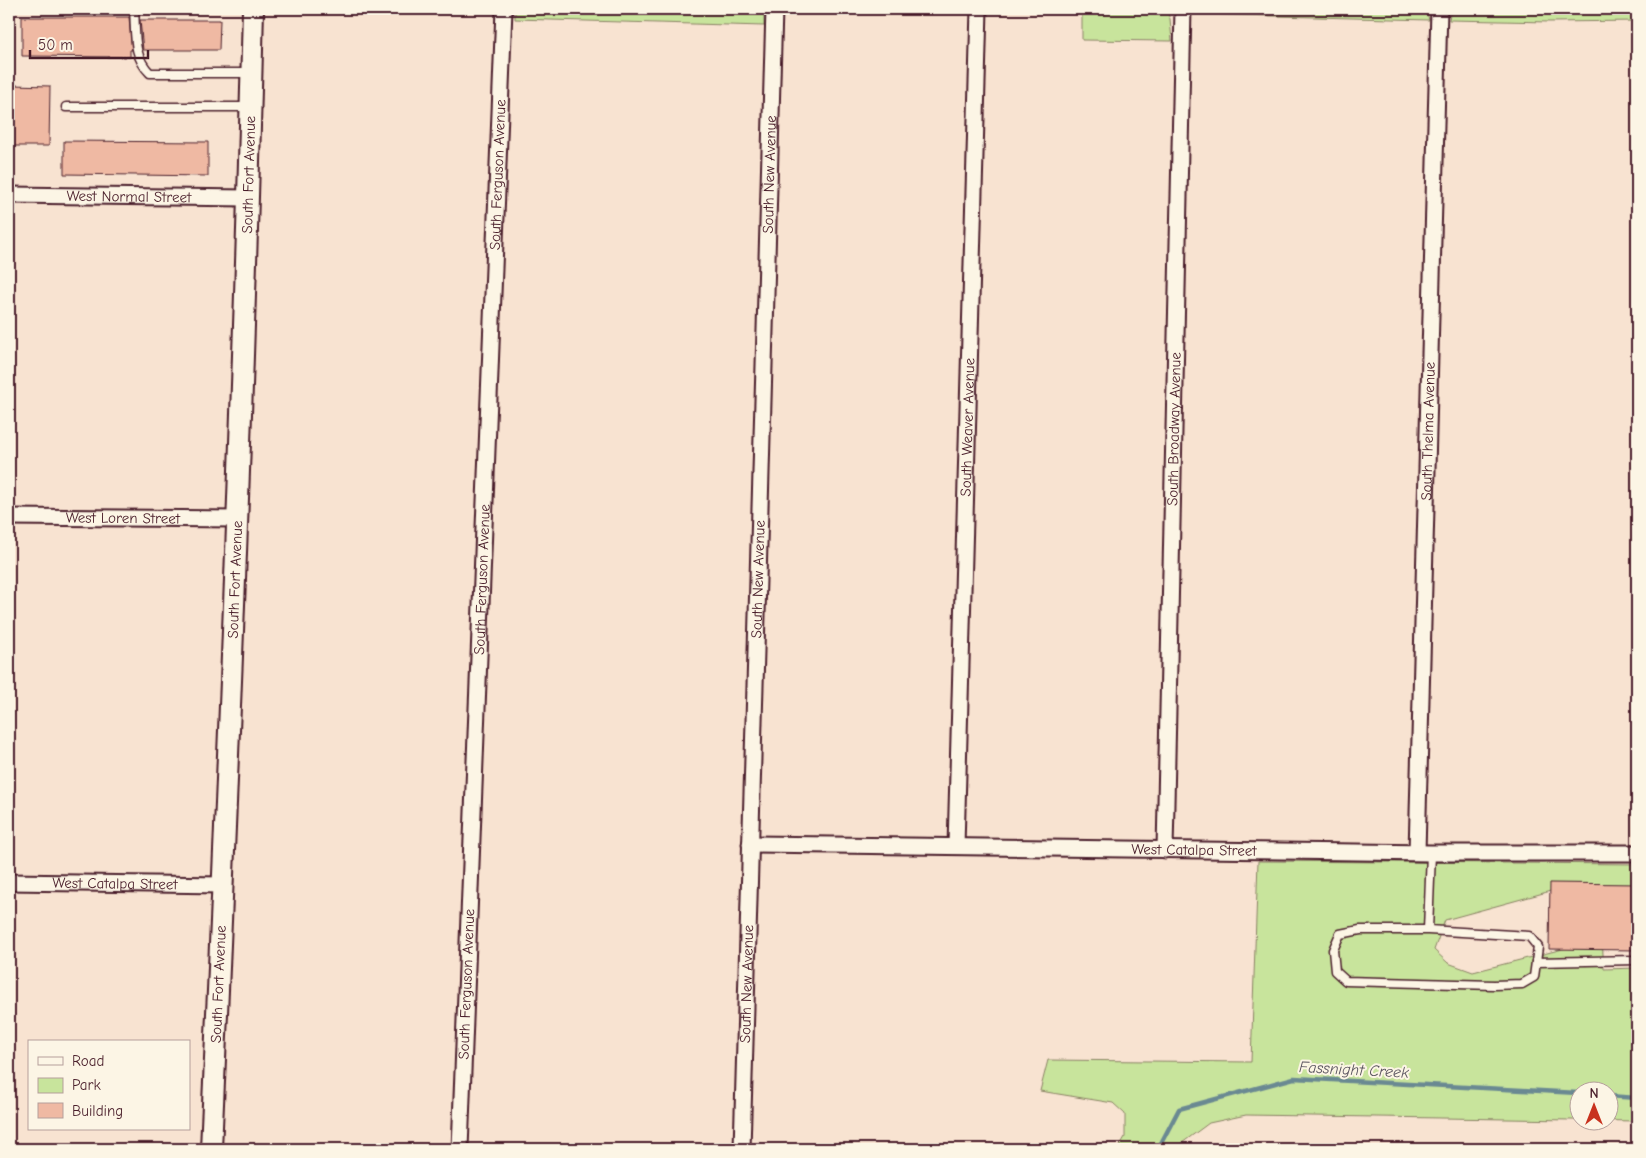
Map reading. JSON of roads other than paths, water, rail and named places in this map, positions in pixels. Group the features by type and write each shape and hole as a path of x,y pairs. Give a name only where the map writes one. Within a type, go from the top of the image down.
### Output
{"street":[{"name":"South Fort Avenue","path":"211,1149 238,519 253,9"},
{"name":"South Ferguson Avenue","path":"460,1149 504,9"},
{"name":"South New Avenue","path":"742,1149 774,9"},
{"name":"South Weaver Avenue","path":"956,846 979,9"},
{"name":"South Broadway Avenue","path":"1165,850 1183,9"},
{"name":"South Thelma Avenue","path":"1424,852 1440,9"},
{"name":"West Normal Street","path":"9,196 248,198"},
{"name":"West Loren Street","path":"9,517 238,519"},
{"name":"West Catalpa Street","path":"750,844 1165,850 1637,852"},
{"name":"West Catalpa Street","path":"9,882 223,885"}],"lane":[{"path":"134,9 137,54 142,65 150,73 251,74"},
{"path":"66,107 250,107"},
{"path":"1424,852 1428,930"},
{"path":"1360,930 1428,930 1529,936 1538,947 1534,977 1522,984 1494,985 1346,981 1335,971 1333,950 1340,934 1360,930"},
{"path":"1536,962 1637,960"}],"waterway":[{"name":"Fassnight Creek","path":"1158,1149 1179,1109 1294,1078 1568,1092"},
{"name":"Fassnight Creek","path":"1618,1097 1637,1098"}]}
